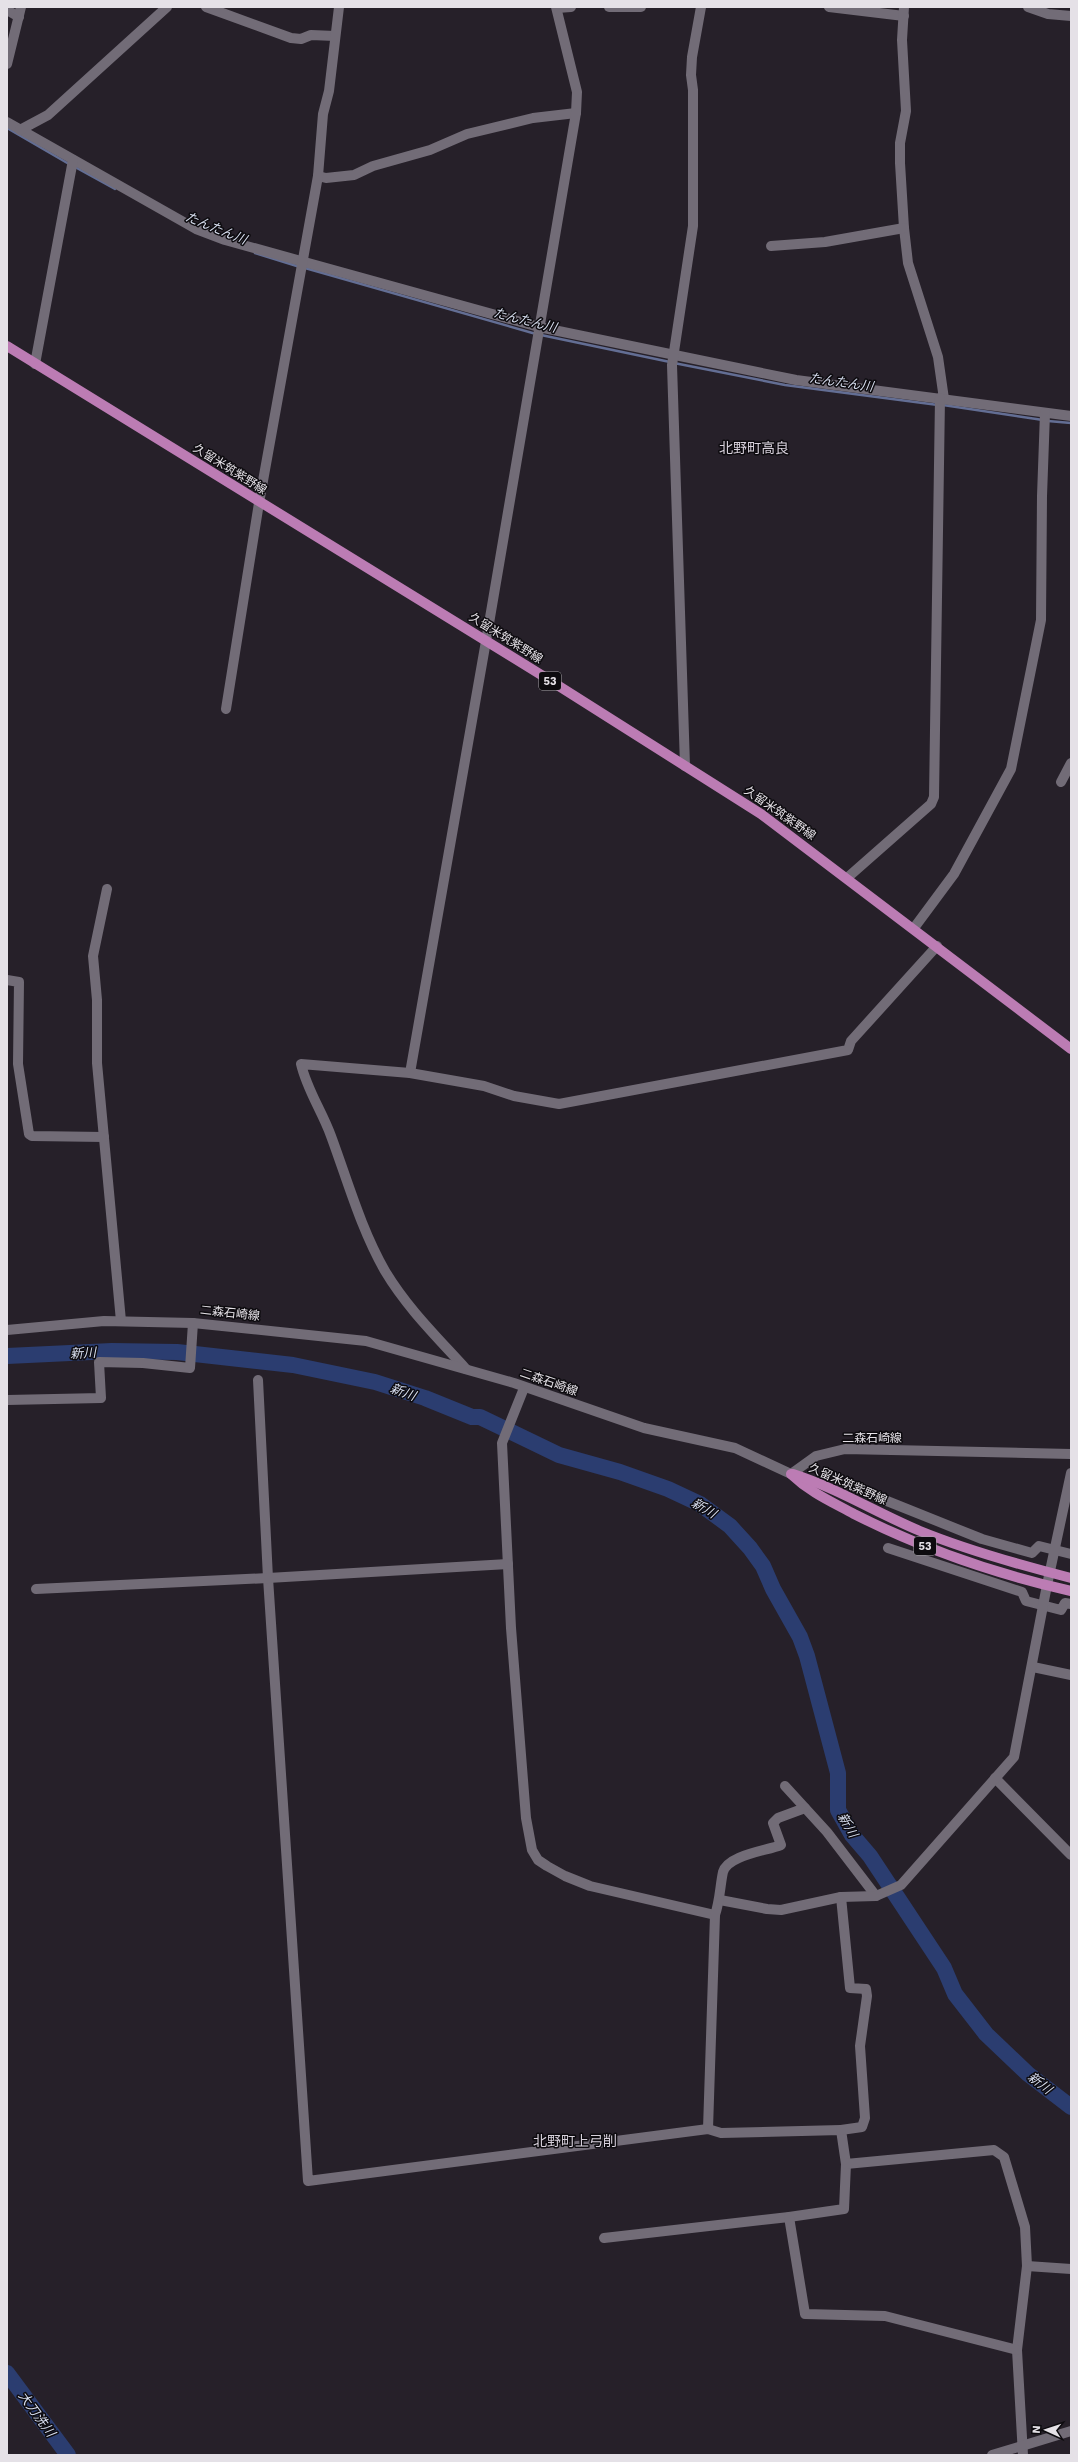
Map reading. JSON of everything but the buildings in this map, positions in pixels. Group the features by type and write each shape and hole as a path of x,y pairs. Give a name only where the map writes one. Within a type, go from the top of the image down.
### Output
{"main road":[{"name":"久留米筑紫野線","path":"7,346 761,814 914,928 1071,1049"},
{"name":"久留米筑紫野線","path":"791,1474 813,1481 920,1531 976,1552 1071,1578"},
{"name":"久留米筑紫野線","path":"791,1474 808,1490 903,1538 961,1559 1071,1591"}],"street":[{"path":"20,130 48,115 167,7"},
{"path":"206,7 291,38 300,39 311,35 334,36"},
{"path":"226,709 259,503 318,176 323,114 329,91 334,36 339,7"},
{"path":"410,1073 486,642 576,113 577,92 557,8 571,7"},
{"path":"609,7 641,7"},
{"path":"685,766 673,360 693,226 693,90 691,75 701,7"},
{"path":"829,7 904,12 902,40 906,111 900,143 904,228 908,263 938,357 942,398 934,797 931,804 847,878"},
{"path":"1028,7 1048,14 1071,16"},
{"path":"7,10 20,12 7,64"},
{"path":"318,176 326,178 354,175 373,166 430,150 467,134 533,118 576,113"},
{"path":"7,122 72,164 196,229 302,266 538,332 673,360 796,380 1071,416"},
{"path":"35,364 72,164"},
{"path":"771,246 825,242 904,228"},
{"path":"914,928 954,874 1011,769 1041,620 1042,496 1045,413"},
{"path":"1061,782 1071,763"},
{"path":"107,889 93,956 97,1000 97,1063 121,1321"},
{"path":"466,1370 410,1306 386,1271 366,1236 330,1134 311,1096 301,1064 410,1073 484,1086 514,1096 560,1104 848,1050 851,1041 937,946"},
{"path":"7,980 19,982 18,1064 29,1134 32,1136 104,1137"},
{"name":"二森石崎線","path":"7,1330 83,1322 121,1321 193,1323 366,1341 564,1400 644,1428 734,1448 791,1474 816,1456 845,1449 1071,1454"},
{"path":"7,1400 101,1398 99,1362 143,1363 190,1368 193,1323"},
{"path":"258,1380 268,1578 308,2182 708,2129 721,2133 841,2130 862,2127 865,2118 860,2046 868,1996 866,1989 850,1988 841,1897"},
{"path":"524,1388 502,1443 508,1564 526,1818 532,1850 538,1860 565,1876 590,1886 715,1915"},
{"path":"720,1900 767,1909 781,1910 841,1897 876,1896 902,1885 1014,1757 1033,1667 1047,1585 1071,1474"},
{"path":"887,1501 982,1539 1032,1553 1039,1546 1071,1554"},
{"path":"888,1548 1022,1592 1026,1601 1061,1610 1065,1603 1071,1604"},
{"path":"36,1589 268,1578 508,1564"},
{"path":"1033,1667 1071,1675"},
{"path":"995,1778 1071,1855"},
{"path":"785,1786 805,1808 876,1896"},
{"path":"708,2129 715,1915 720,1900 724,1870 728,1863 781,1845 773,1823 778,1818 805,1808"},
{"path":"604,2238 789,2217 844,2208 846,2164 841,2130"},
{"path":"846,2164 994,2150 1004,2157 1025,2227 1027,2266 1016,2350 1023,2450"},
{"path":"789,2217 806,2314 885,2316 1016,2350"},
{"path":"1027,2266 1071,2270"},
{"path":"992,2455 1023,2450 1071,2431"}],"waterway":[{"name":"たんたん川","path":"7,128 69,164"},
{"name":"たんたん川","path":"75,167 115,189"},
{"name":"たんたん川","path":"255,253 300,267"},
{"name":"たんたん川","path":"305,268 536,334"},
{"name":"たんたん川","path":"541,335 670,362"},
{"name":"たんたん川","path":"674,363 785,385 938,405"},
{"name":"たんたん川","path":"943,405 1043,420"},
{"name":"たんたん川","path":"1048,421 1071,423"},
{"name":"新川","path":"7,1356 112,1351 177,1352 293,1365 375,1382 425,1398 472,1417 480,1417 559,1455 620,1472 668,1489 700,1504 730,1526 750,1548 763,1566 773,1589 800,1637 807,1656 838,1773 838,1810 852,1835 870,1856 944,1968 955,1994 986,2034 1028,2074 1071,2107"},
{"name":"大刀洗川","path":"7,2373 68,2455"}],"district":[{"name":"北野町高良","path":"754,448"},
{"name":"北野町上弓削","path":"575,2141"}]}
